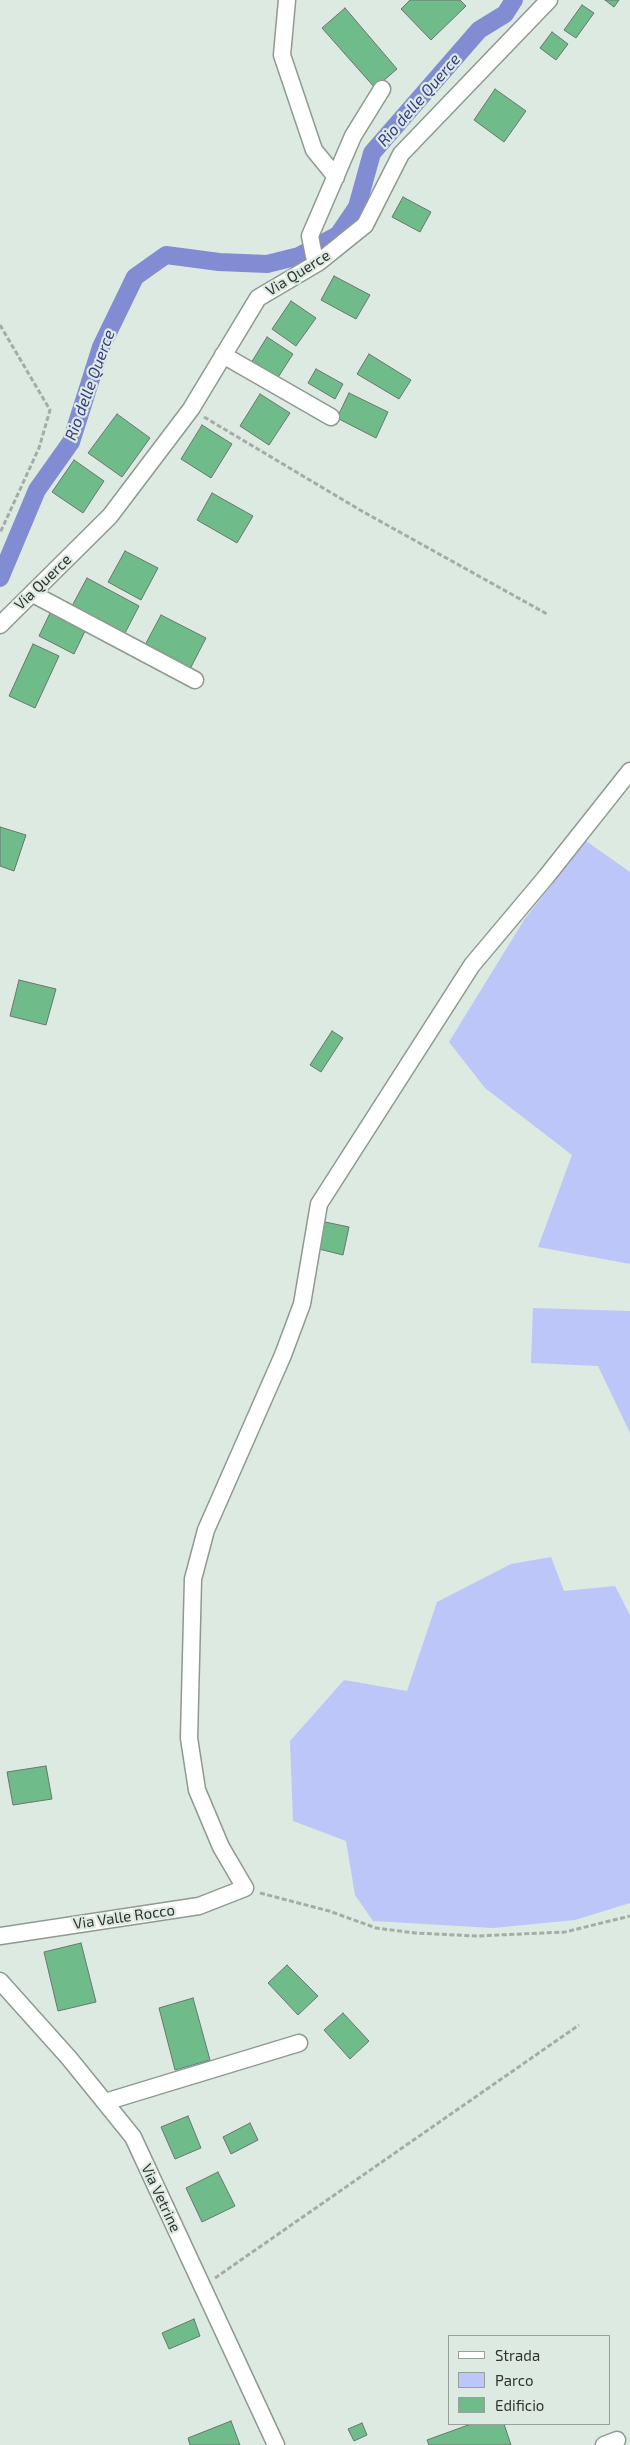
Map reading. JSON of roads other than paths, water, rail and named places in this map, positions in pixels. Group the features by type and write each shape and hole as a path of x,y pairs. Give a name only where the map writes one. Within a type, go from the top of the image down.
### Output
{"street":[{"path":"287,0 282,55 314,150 336,176"},
{"name":"Via Querce","path":"0,625 110,516 191,409 258,298 365,226 401,154 549,0"},
{"path":"317,259 310,236 354,136 382,89"},
{"path":"223,355 331,417"},
{"path":"33,594 195,680"},
{"name":"Via Valle Rocco","path":"0,1936 199,1906 245,1888 221,1847 198,1790 189,1738 193,1578 206,1530 283,1355 302,1304 319,1204 472,965 546,877 630,771"},
{"name":"Via Vetrine","path":"0,1981 69,2058 133,2137 276,2445"},
{"path":"104,2102 299,2044"}],"waterway":[{"name":"Rio delle Querce","path":"0,578 37,490 71,442 101,347 135,277 166,255 219,262 267,264 299,256 338,235 357,207 372,153 479,30 505,14 514,0"}]}
